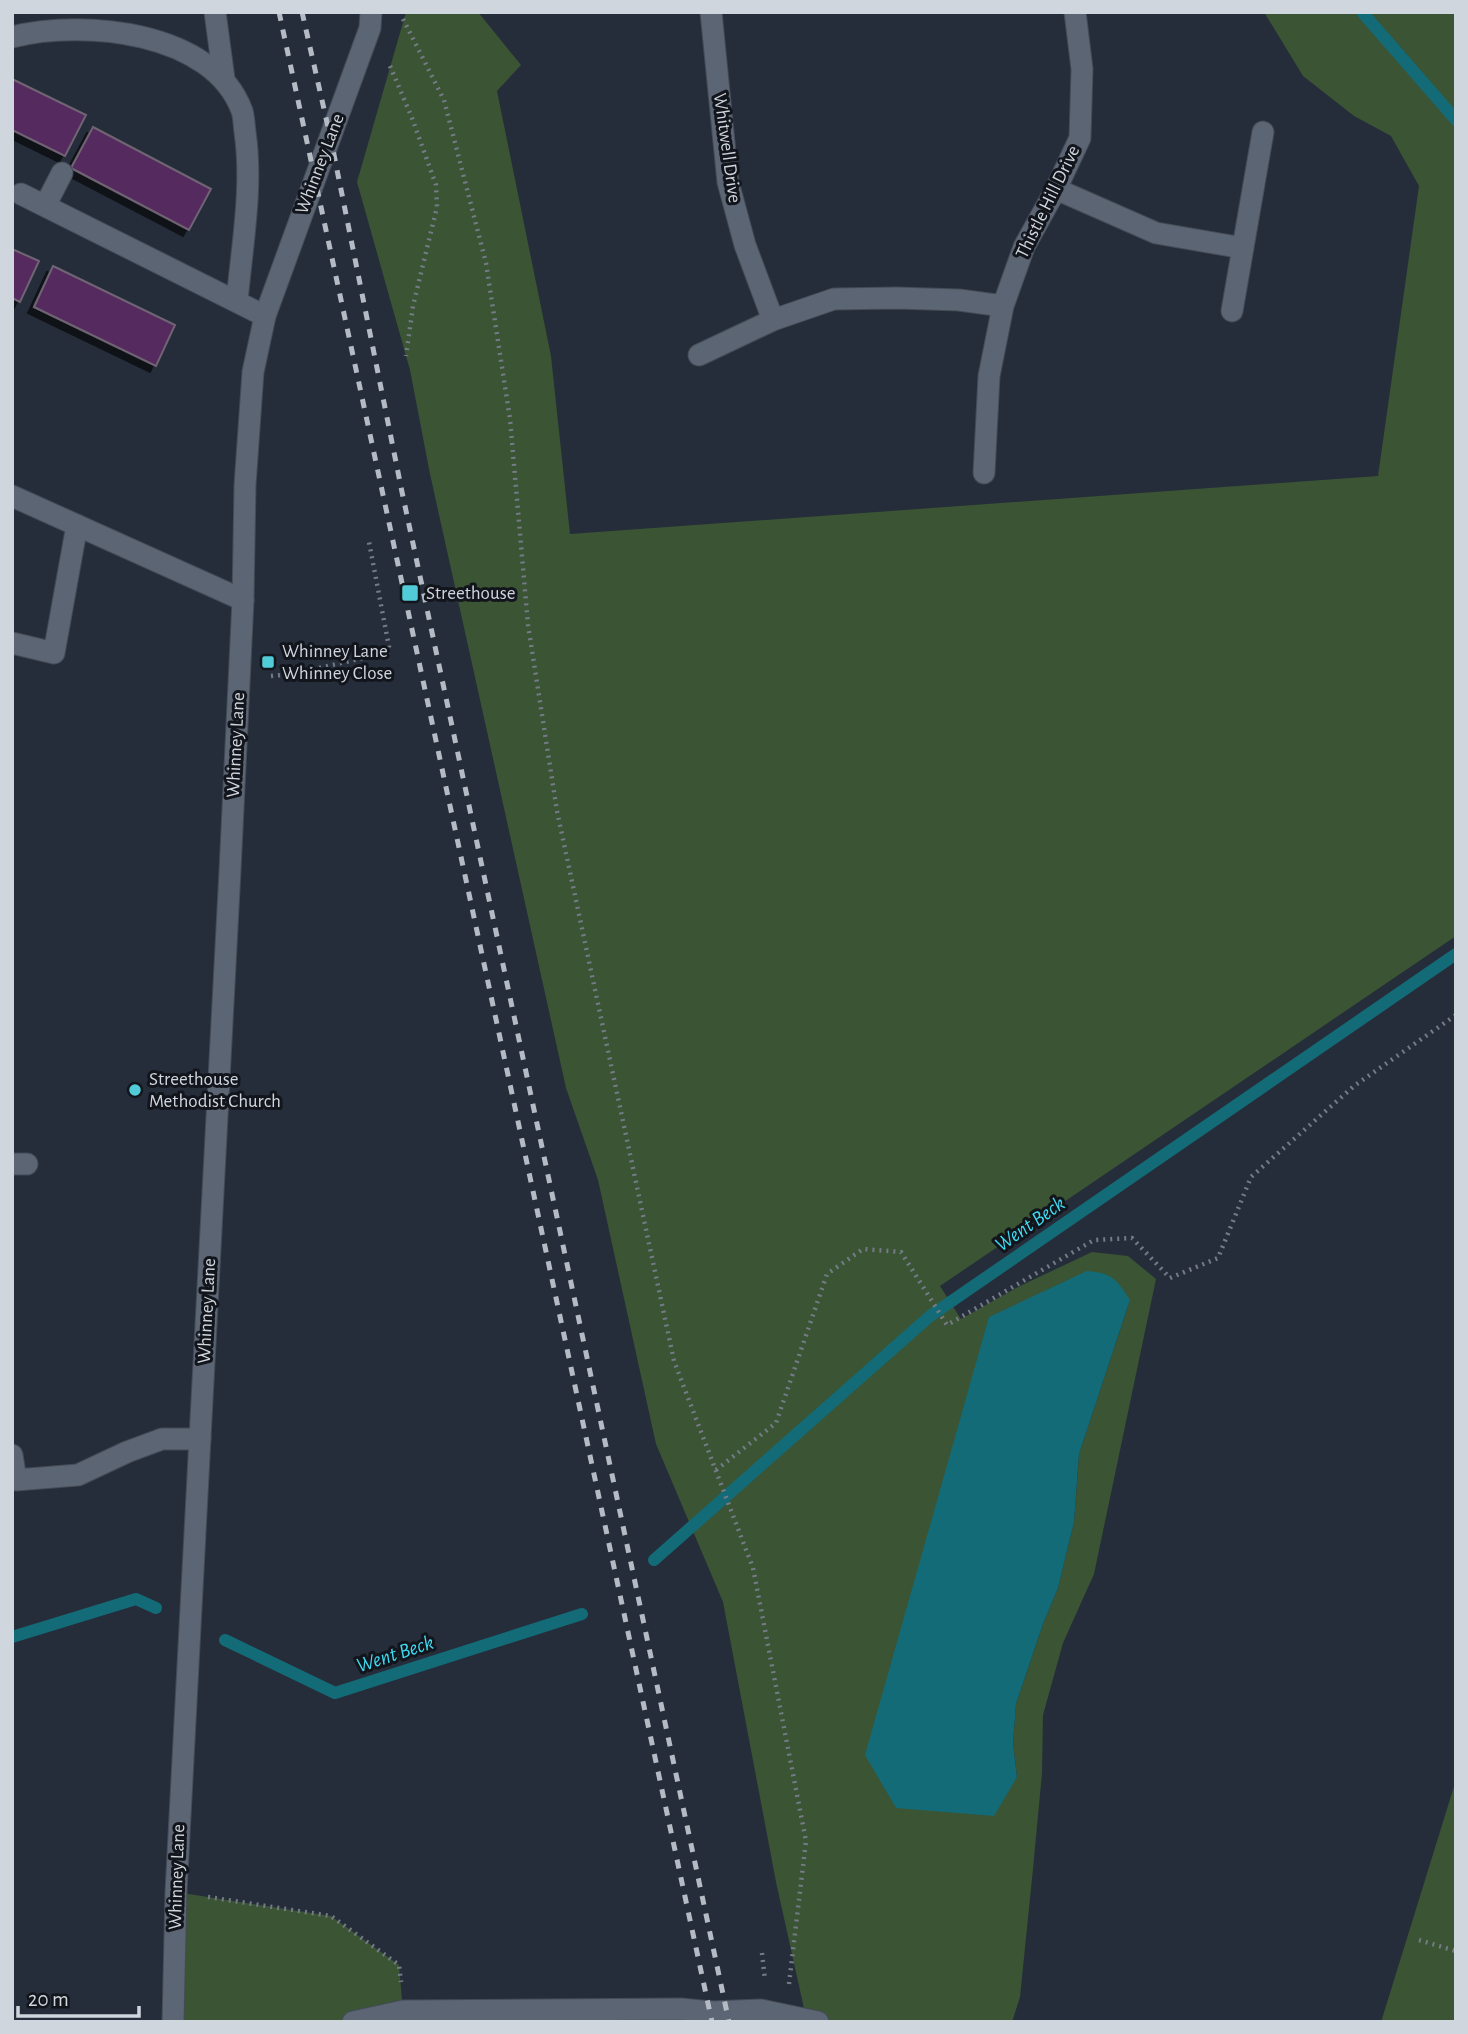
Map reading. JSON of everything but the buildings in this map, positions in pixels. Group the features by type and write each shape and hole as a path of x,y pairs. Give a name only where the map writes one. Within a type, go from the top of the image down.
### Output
{"street":[{"path":"215,12 224,79 242,111 247,146 247,193 237,301"},
{"name":"Whitwell Drive","path":"710,12 728,182 745,245 773,320"},
{"name":"Thistle Hill Drive","path":"984,473 989,376 1003,306 1024,247 1080,138 1082,69 1076,12"},
{"name":"Whinney Lane","path":"173,2022 176,1892 240,678 245,485 252,385 265,316 370,20"},
{"path":"12,37 33,32 95,31 141,35 192,55 224,79"},
{"path":"1232,311 1263,132"},
{"path":"45,206 62,173"},
{"path":"1056,188 1156,233 1243,248"},
{"path":"21,194 265,316"},
{"path":"699,355 773,320 834,299 947,300 1003,306"},
{"path":"12,496 243,600"},
{"path":"12,643 54,653 77,525"},
{"path":"12,1454 16,1480 78,1475 127,1451 162,1438 200,1439"},
{"path":"353,2022 403,2011 681,2009 710,2012 761,2010 818,2022"}],"path":[{"path":"399,12 444,100 486,263 510,419 528,625 557,811 674,1361 753,1568 806,1841 785,2015"},
{"path":"370,20 412,118 436,185 437,207 413,306 406,356"},
{"path":"240,678 292,674 390,652 369,542"},
{"path":"716,1471 776,1423 827,1273 863,1249 901,1252 947,1325 1094,1240 1132,1238 1170,1278 1217,1258 1251,1177 1354,1086 1456,1015"},
{"path":"176,1892 331,1916 399,1965 403,2011"},
{"path":"1419,1940 1456,1951"}],"green space":[{"path":"406,12 478,12 521,65 497,91 551,356 570,534 1378,476 1419,186 1391,136 1354,116 1303,76 1264,12 1456,12 1456,936 940,1286 961,1319 1020,1286 1092,1252 1128,1256 1156,1279 1094,1574 1063,1643 1043,1715 1042,1773 1033,1869 1020,1997 1012,2022 807,2022 776,1882 723,1602 656,1444 598,1180 566,1088 430,474 410,370 357,182","holes":["1130,1300 1079,1454 1074,1522 1058,1588 1016,1704 1013,1744 1017,1777 896,1808"]},
{"path":"1456,1780 1456,2022 1381,2022"},
{"path":"176,1892 331,1916 399,1965 403,2011 353,2022 173,2022"}],"water":[{"path":"1087,1271 1103,1273 1113,1278 1130,1300 1079,1454 1074,1522 1058,1588 1016,1704 1013,1744 1017,1777 994,1816 896,1808 865,1755 989,1317"}],"waterway":[{"name":"Went Beck","path":"1362,12 1456,120"},
{"name":"Went Beck","path":"654,1560 930,1316 1456,954"},
{"name":"Went Beck","path":"12,1637 136,1599 156,1608"},
{"name":"Went Beck","path":"225,1640 335,1693 582,1614"}],"railway":[{"path":"279,12 712,2022"},
{"path":"302,12 729,2022"}],"place":[{"name":"Streethouse","path":"410,593"},
{"name":"Whinney Lane Whinney Close","path":"268,662"},
{"name":"Streethouse Methodist Church","path":"135,1090"}]}
